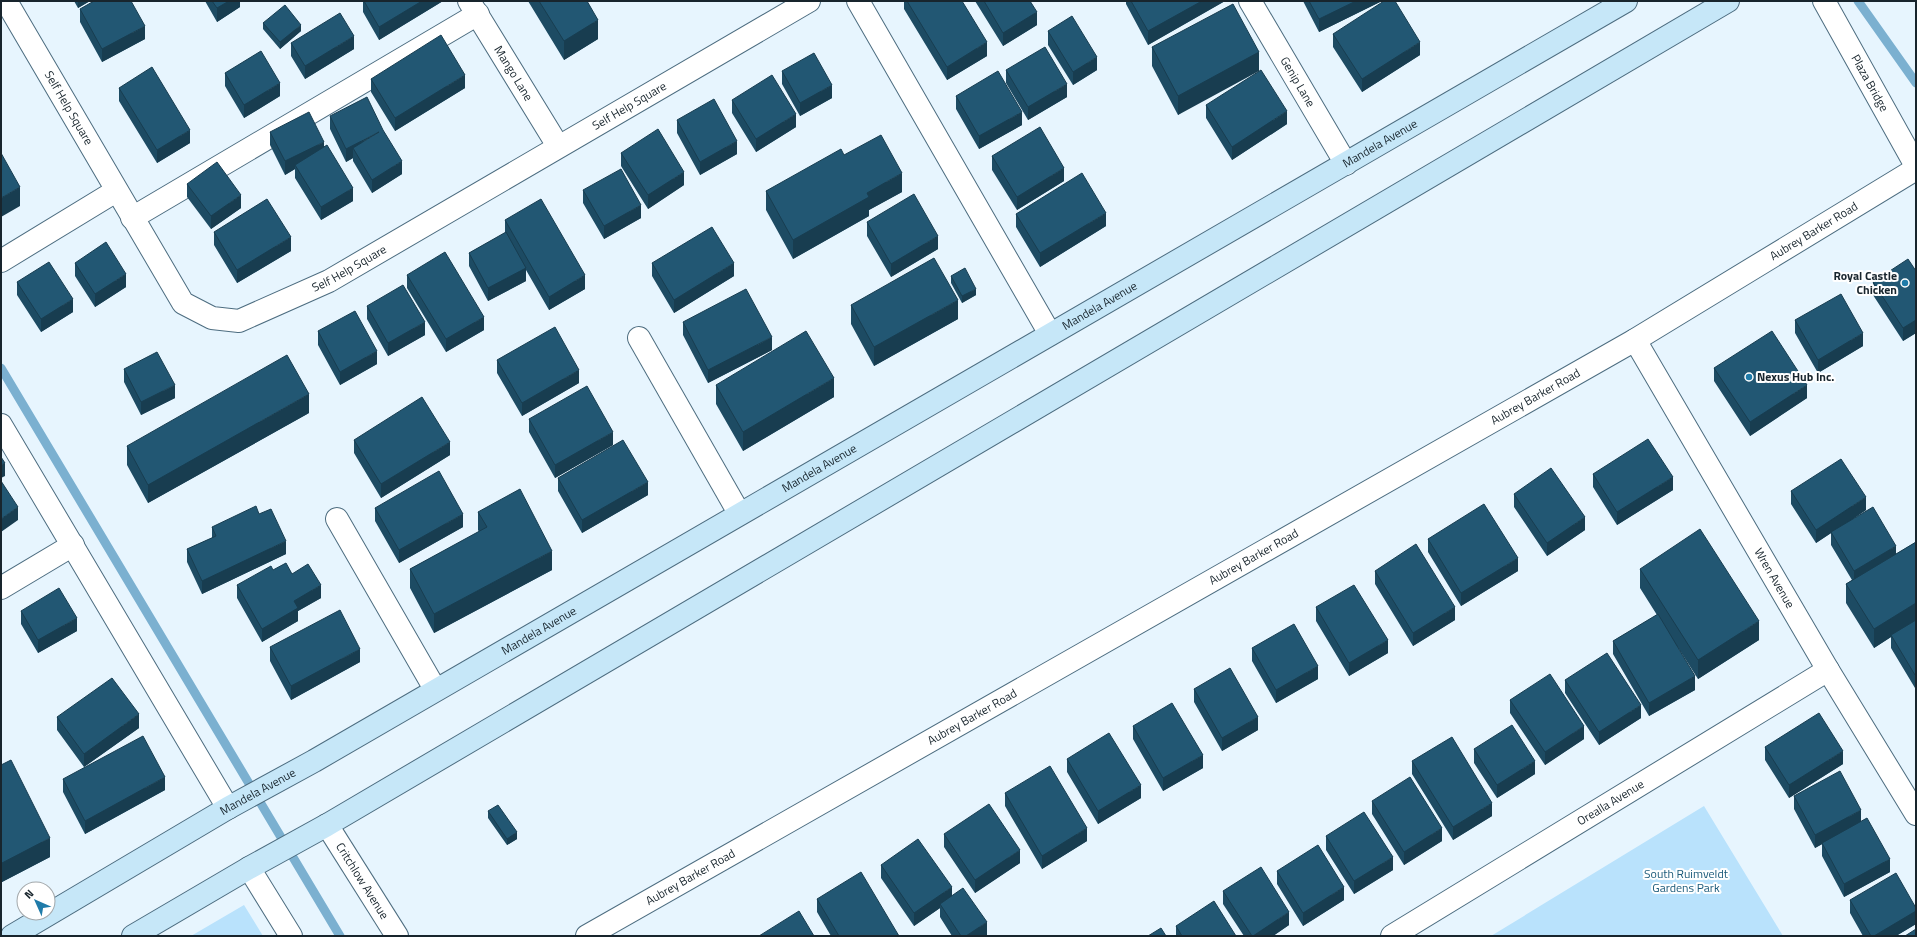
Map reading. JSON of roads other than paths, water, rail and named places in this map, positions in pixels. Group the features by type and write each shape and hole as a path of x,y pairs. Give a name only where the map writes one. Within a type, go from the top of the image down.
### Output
{"main road":[{"name":"Mandela Avenue","path":"12,936 228,808 314,761 435,689 1626,1"},
{"path":"133,936 249,868 327,825 1728,1"}],"street":[{"name":"Self Help Square","path":"6,1 116,192 183,303 212,318 239,320 329,281 558,146 809,1"},
{"path":"858,1 1050,334"},
{"name":"Genip Lane","path":"1250,1 1346,164"},
{"name":"Plaza Bridge","path":"1824,1 1916,167"},
{"path":"132,218 474,8"},
{"name":"Mango Lane","path":"474,8 558,146"},
{"name":"Aubrey Barker Road","path":"587,936 1635,340 1916,167"},
{"path":"1,261 116,192"},
{"path":"640,338 739,514"},
{"name":"Wren Avenue","path":"1635,340 1828,670 1916,814"},
{"path":"1,425 228,808"},
{"path":"337,519 435,689"},
{"path":"1,588 73,545"},
{"name":"Orealla Avenue","path":"1392,936 1828,670"},
{"name":"Critchlow Avenue","path":"327,825 397,936"},
{"path":"249,868 291,936"}],"waterway":[{"path":"1858,1 1916,83"},
{"path":"1,368 340,936"}],"place":[{"name":"Royal Castle Chicken","path":"1905,283"},
{"name":"Nexus Hub Inc.","path":"1749,377"}],"park label":[{"name":"South Ruimveldt Gardens Park","path":"1686,881"}]}
